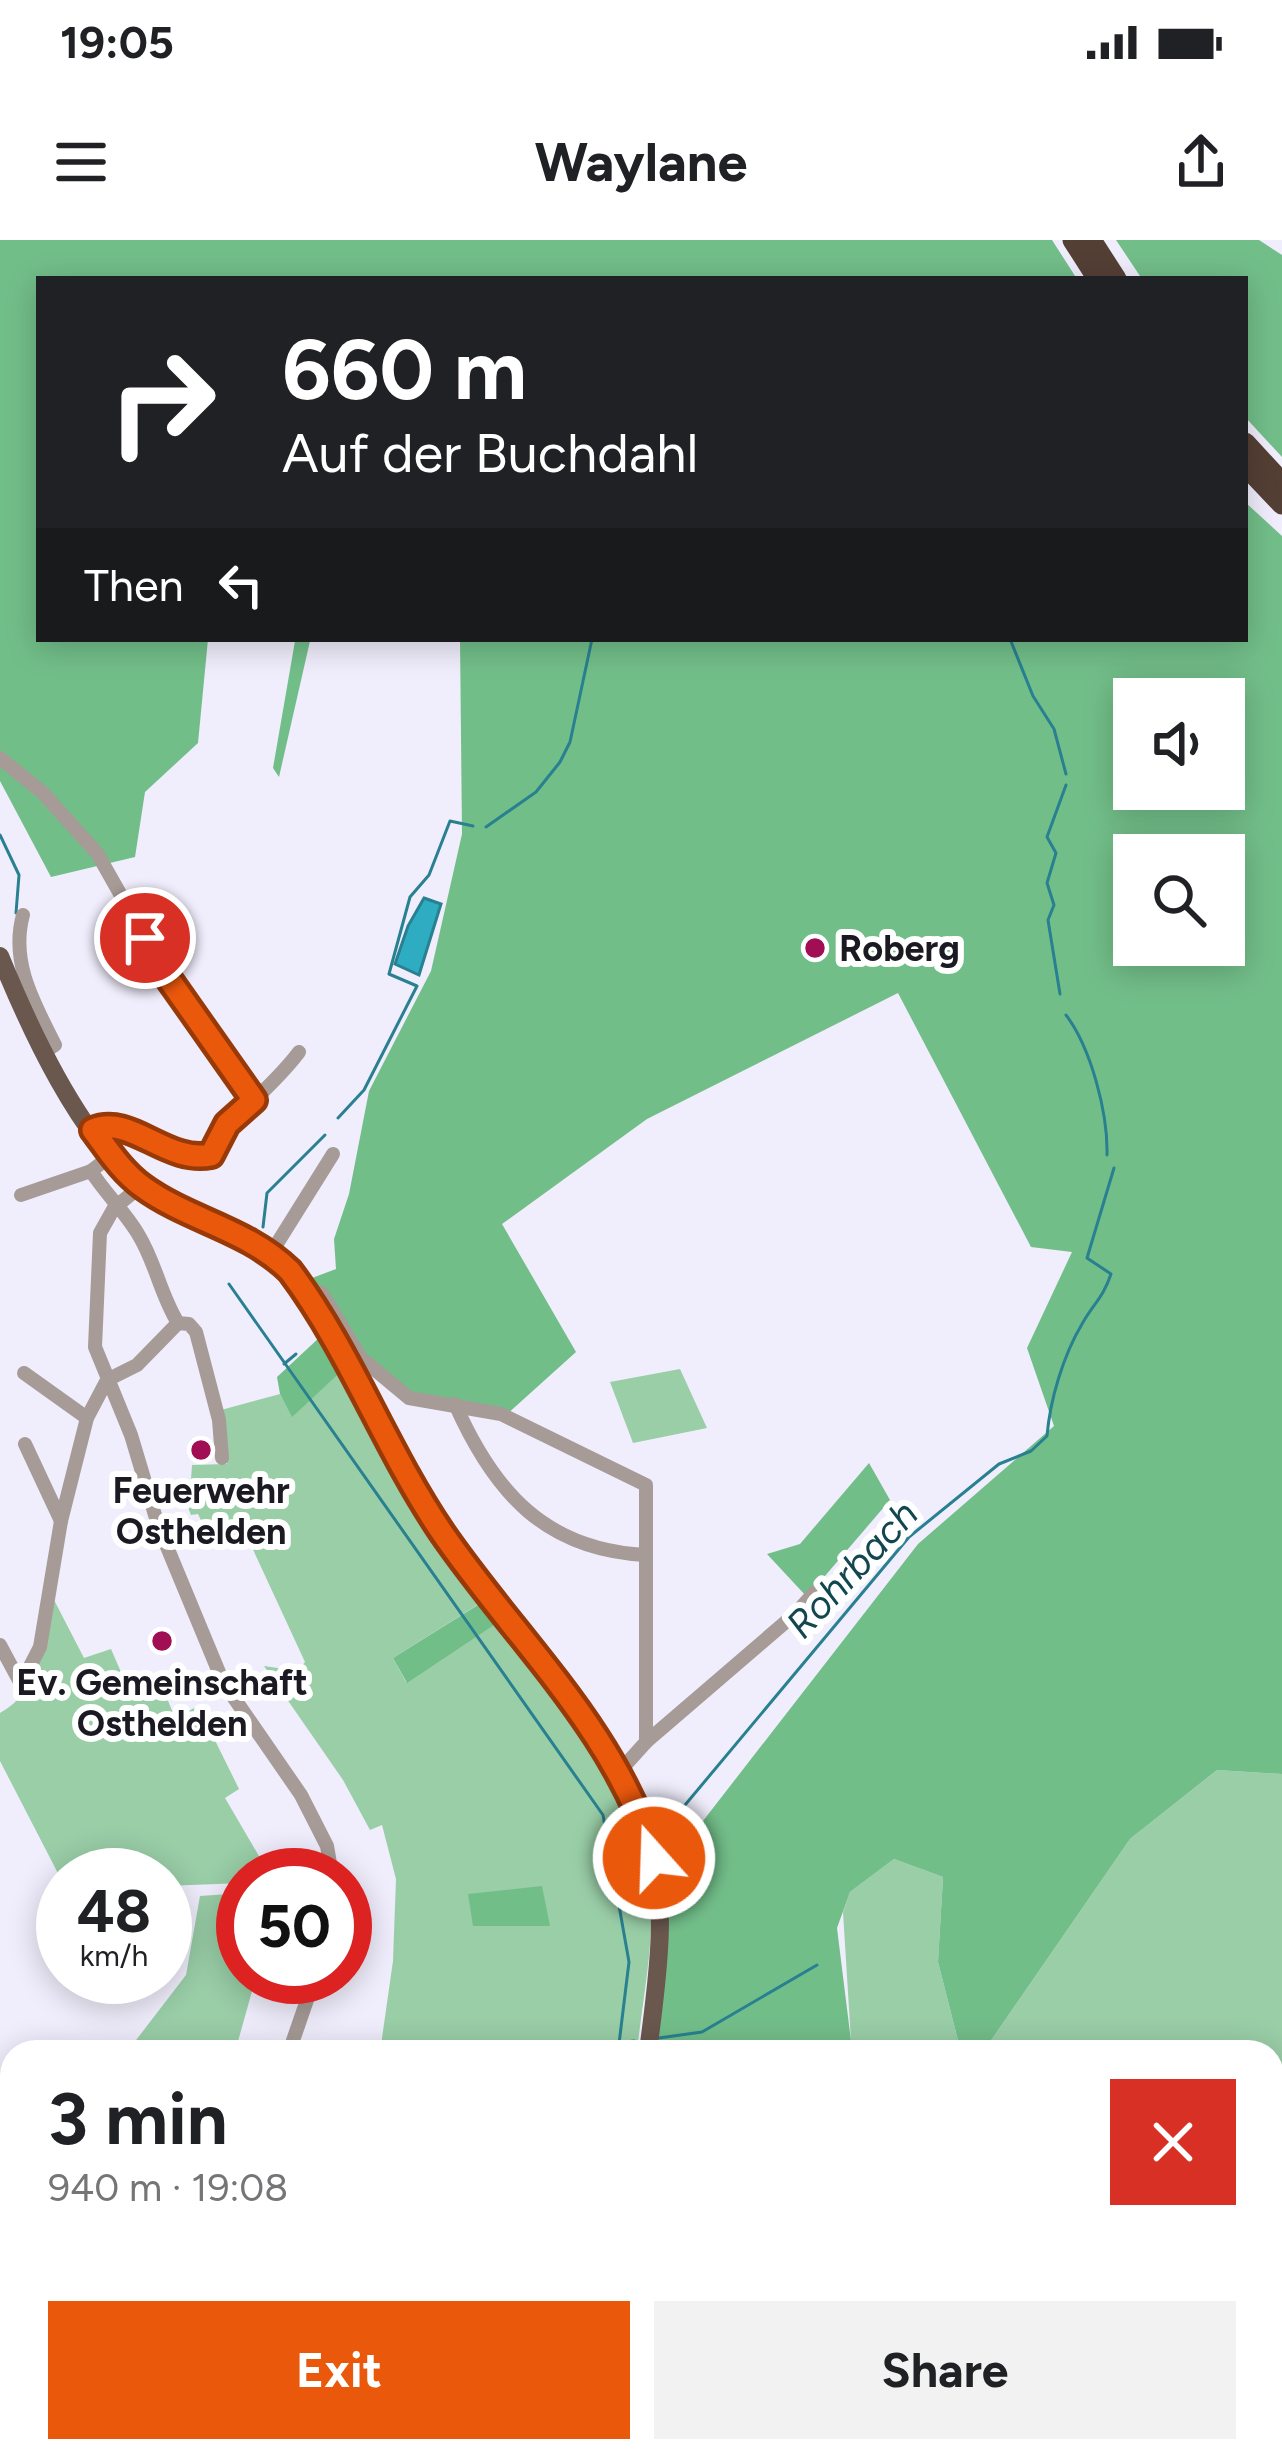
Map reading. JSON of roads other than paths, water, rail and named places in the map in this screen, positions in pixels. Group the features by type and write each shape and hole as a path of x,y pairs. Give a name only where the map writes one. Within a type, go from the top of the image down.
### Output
{"highway":[{"path":"1080,242 1097,276"},
{"path":"1080,242 1113,276"},
{"path":"1248,445 1282,483"},
{"path":"1248,468 1282,504"}],"main road":[{"path":"0,956 43,1053 112,1155 141,1186 268,1251 303,1290 440,1529 619,1772 645,1827 660,1900 649,2040"}],"street":[{"path":"0,758 42,792 97,853 166,975 254,1100"},
{"path":"23,915 18,933 24,982 55,1045 43,1053"},
{"path":"93,1130 106,1124 118,1126 158,1147 197,1158 211,1155 227,1124 276,1082 299,1052"},
{"path":"268,1251 333,1154"},
{"path":"21,1195 91,1171 112,1155"},
{"path":"91,1171 115,1208 135,1228 160,1276 163,1299 178,1323"},
{"path":"141,1186 115,1208 100,1233 95,1347 131,1435 158,1525 223,1682 301,1795 327,1848"},
{"path":"303,1290 322,1293 361,1358 409,1398 501,1414 646,1484 646,1742"},
{"path":"0,1645 20,1684 40,1647 61,1521 87,1418 107,1380 137,1365 178,1323"},
{"path":"178,1323 189,1324 196,1332 219,1420 222,1458"},
{"path":"24,1372 87,1418"},
{"path":"455,1404 468,1433 524,1510 550,1530 587,1547 646,1555"},
{"path":"25,1444 61,1521"},
{"path":"619,1772 646,1742 815,1592"},
{"path":"293,2040 306,2004"}],"water":[{"path":"424,898 441,904 419,975 395,964"}],"waterway":[{"path":"486,827 536,792 560,762 570,742 591,642"},
{"name":"Rohrbach","path":"1011,642 1033,696 1054,729 1066,774"},
{"name":"Rohrbach","path":"1060,994 1048,920 1054,905 1047,883 1056,853 1047,837 1066,785"},
{"path":"338,1118 364,1090 417,986 389,974 410,897 429,875 450,821 473,826"},
{"path":"0,835 19,875 16,913"},
{"name":"Rohrbach","path":"1066,1015 1096,1082 1107,1155"},
{"path":"263,1227 267,1193 325,1135"},
{"name":"Rohrbach","path":"661,1825 675,1817 909,1537 999,1464 1031,1451 1047,1436 1063,1364 1111,1274 1087,1258 1114,1168"},
{"path":"229,1284 603,1815 629,1962 619,2040"},
{"path":"284,1364 296,1354"},
{"name":"Rohrbach","path":"610,1841 632,1837"},
{"path":"659,2038 702,2032 817,1965"}],"place":[{"name":"Roberg","path":"815,948"},
{"name":"Feuerwehr Osthelden","path":"201,1450"},
{"name":"Ev. Gemeinschaft Osthelden","path":"162,1641"}]}
